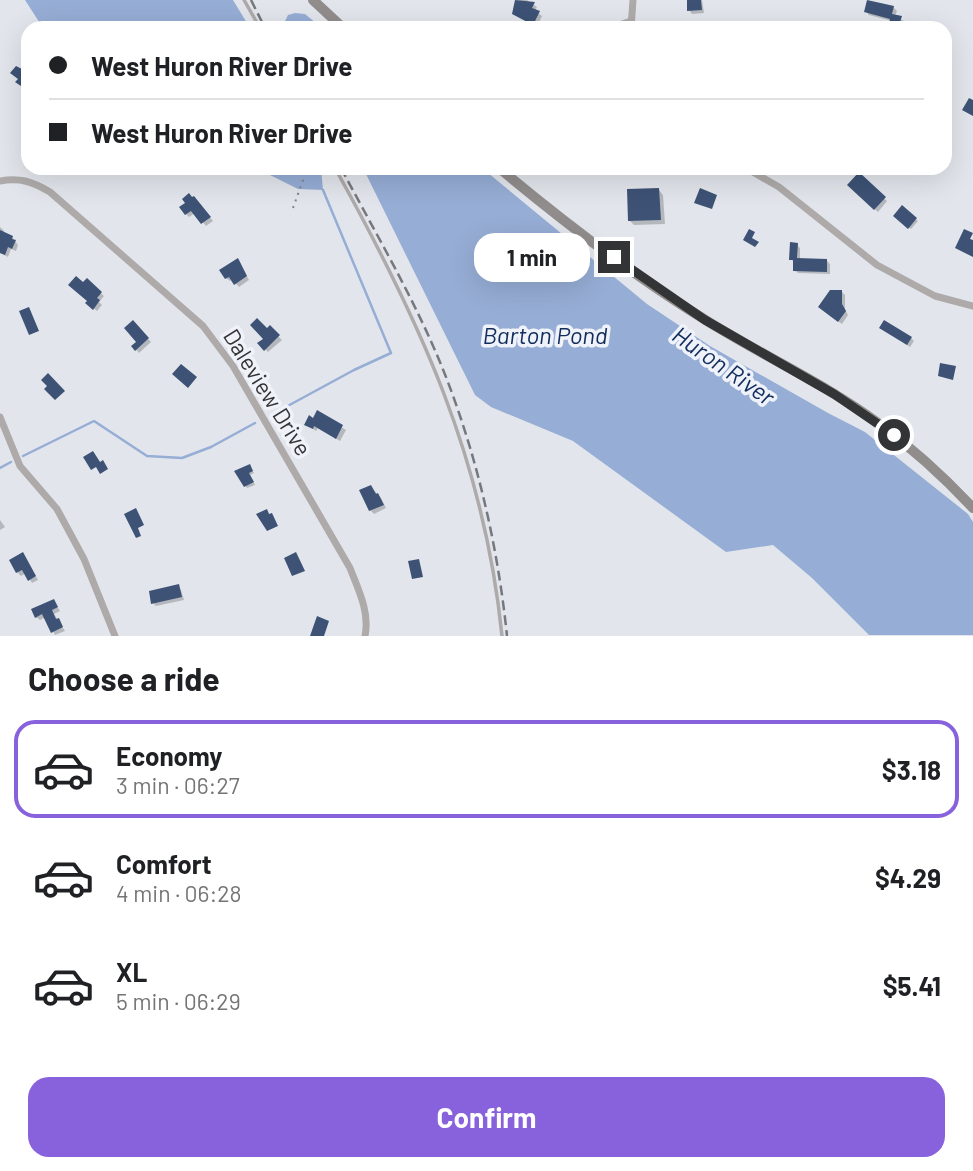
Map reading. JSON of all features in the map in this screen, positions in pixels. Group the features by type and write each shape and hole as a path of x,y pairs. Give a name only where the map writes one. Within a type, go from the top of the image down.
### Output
{"street":[{"path":"313,0 336,21"},
{"path":"632,19 633,0"},
{"path":"507,175 555,215 705,320 878,422 950,483 973,508"},
{"path":"758,175 779,187 877,265 935,296 973,306"},
{"name":"Daleview Drive","path":"0,181 12,178 32,181 50,192 204,326 233,366 350,568 363,601 365,635"},
{"path":"0,417 20,466 57,509 84,559 115,635"}],"lane":[{"path":"244,0 256,21"},
{"path":"626,21 632,19"},
{"path":"339,175 400,289 446,394 478,495 489,543 502,635"}],"path":[{"path":"293,208 303,180 301,175"}],"water":[{"path":"25,0 233,0 246,21 38,21"},
{"path":"305,14 314,21 285,21 288,15"},
{"path":"270,175 322,175 323,190 298,189"},
{"name":"Barton Pond","path":"366,175 490,175 647,304 710,346 865,432 968,514 973,522 973,635 869,635 812,578 773,545 726,552 573,441 491,407 475,395"}],"building":[{"path":"515,0 535,2 532,8 540,11 535,21 525,21 512,14"},
{"path":"687,0 701,0 702,10 687,11"},
{"path":"867,0 894,6 892,14 902,16 900,21 890,21 864,12"},
{"path":"16,66 21,68 21,86 15,82 18,79 10,73"},
{"path":"969,98 973,100 973,116 962,110"},
{"path":"856,175 862,175 886,197 874,210 847,185"},
{"path":"659,188 661,220 628,221 627,189"},
{"path":"700,188 717,195 712,209 694,203"},
{"path":"189,193 211,217 201,224 191,211 185,215 179,207 185,203 182,199"},
{"path":"902,205 917,218 908,229 893,216"},
{"path":"749,229 755,232 752,238 759,242 755,247 743,240"},
{"path":"964,229 973,233 970,239 973,240 973,257 955,248"},
{"path":"0,230 16,240 12,249 8,247 5,255 0,253"},
{"path":"790,242 798,243 797,258 827,259 827,272 793,271 793,260 789,260"},
{"path":"238,258 247,276 234,285 229,277 225,279 219,270"},
{"path":"76,276 83,282 87,278 102,292 93,310 85,303 87,301 68,285"},
{"path":"830,290 842,290 842,304 846,311 838,322 818,307"},
{"path":"29,307 39,331 29,335 19,311"},
{"path":"257,318 280,335 264,351 257,343 263,339 250,325"},
{"path":"133,320 149,338 135,351 131,346 136,342 124,328"},
{"path":"884,320 912,337 907,345 879,328"},
{"path":"940,363 956,366 953,380 938,376"},
{"path":"181,364 197,377 188,388 172,374"},
{"path":"48,373 65,391 55,400 44,389 47,386 41,380"},
{"path":"317,410 343,425 336,439 314,426 313,429 304,425 309,415 313,418"},
{"path":"93,451 108,469 100,474 96,467 91,470 83,457"},
{"path":"250,464 253,471 249,473 254,482 244,487 234,471"},
{"path":"371,485 384,505 369,511 359,490"},
{"path":"136,508 144,525 138,528 141,536 136,538 124,514"},
{"path":"267,509 278,526 267,531 256,514"},
{"path":"23,552 36,576 28,581 22,570 16,573 9,560"},
{"path":"296,552 305,571 292,576 284,558"},
{"path":"419,559 423,577 412,579 408,561"},
{"path":"179,584 182,597 151,604 149,591"},
{"path":"54,599 58,607 52,610 63,627 51,633 42,614 35,618 31,609"},
{"path":"317,616 329,621 324,636 310,636"}],"waterway":[{"path":"271,415 391,353 323,190"},
{"path":"23,456 94,421 147,456 182,458 211,447 255,423"},
{"path":"0,468 11,462"}],"railway":[{"path":"251,0 262,21"},
{"path":"345,175 423,324 457,408 485,505 507,636"}],"route":[{"path":"614,257 705,320 834,394 894,435"}],"water label":[{"name":"Huron River","path":"724,365"}]}
